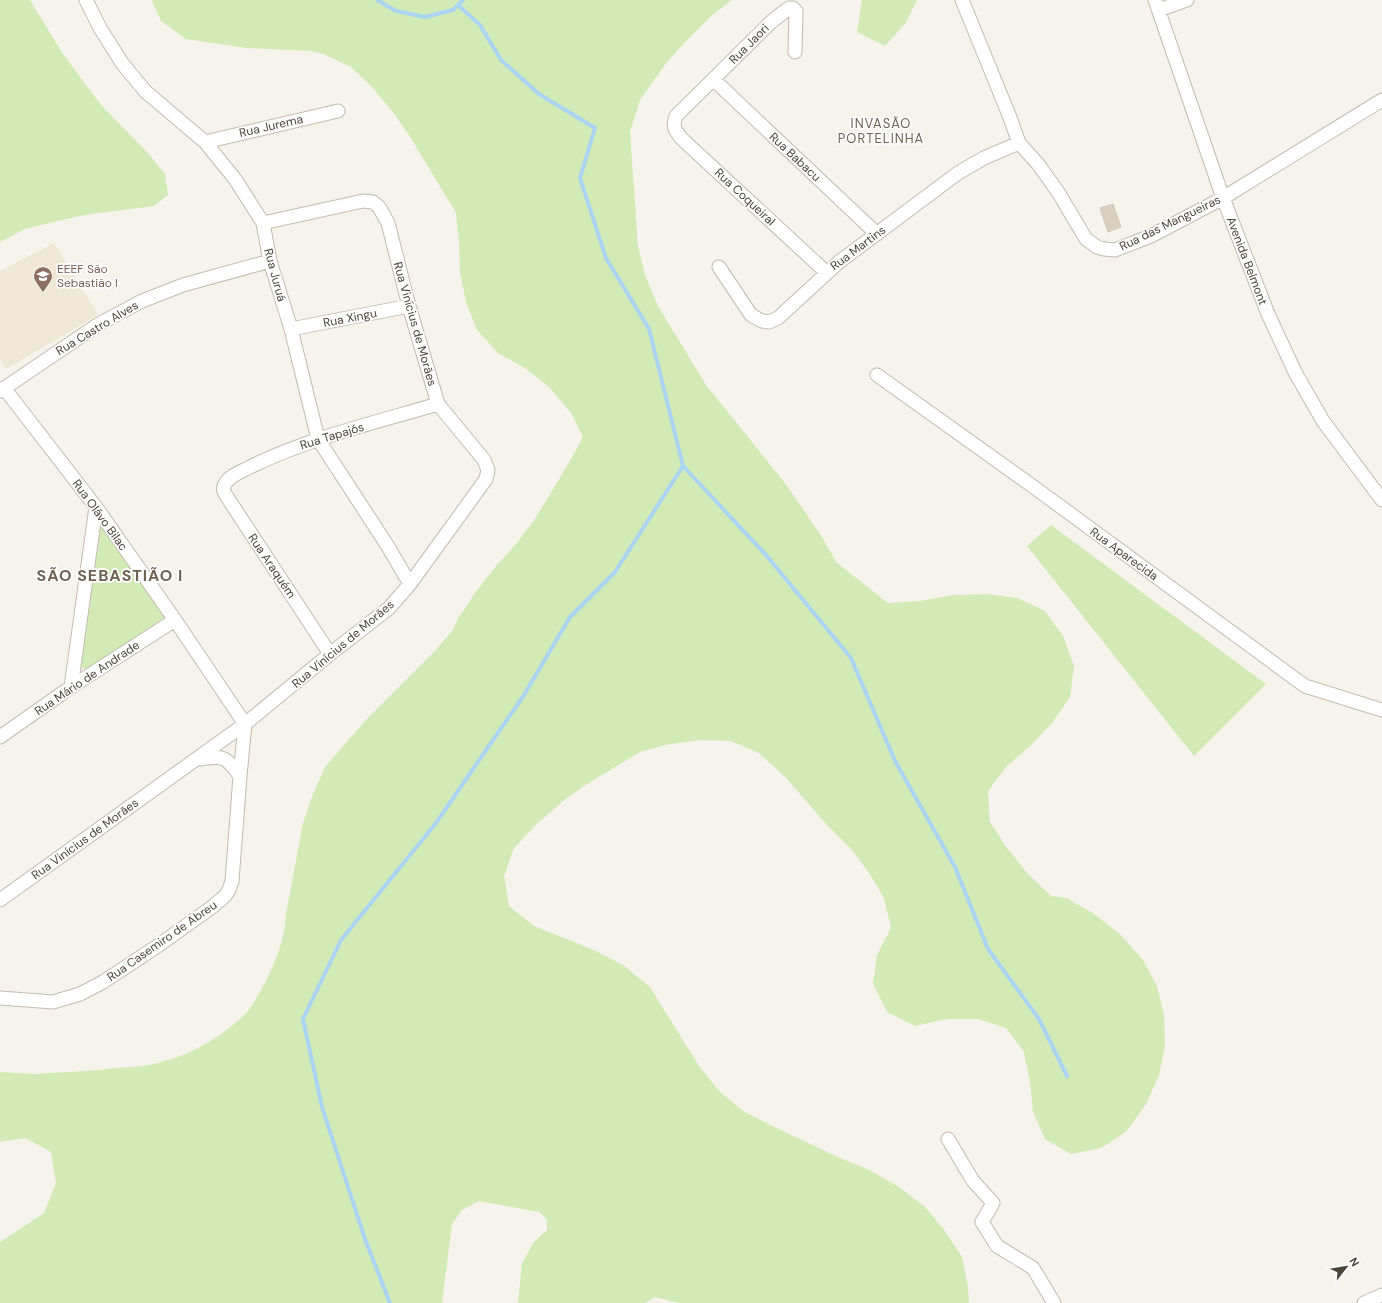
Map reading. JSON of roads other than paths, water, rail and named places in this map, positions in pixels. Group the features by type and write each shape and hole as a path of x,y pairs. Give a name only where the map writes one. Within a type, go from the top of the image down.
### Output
{"street":[{"name":"Rua Juruá","path":"86,0 100,28 122,63 144,91 205,142 235,179 263,223 270,261 291,329 318,439 410,584"},
{"name":"Rua das Mangueiras","path":"962,0 1019,143 1038,164 1058,192 1086,239 1097,247 1104,249 1115,250 1151,236 1223,198 1382,100"},
{"path":"1157,5 1187,0"},
{"name":"Avenida Belmont","path":"1157,5 1223,198 1268,314 1296,374 1323,421 1382,500"},
{"name":"Rua Jaori","path":"676,116 771,22 789,8 793,8 796,11 795,52"},
{"name":"Rua Babacu","path":"714,80 877,234"},
{"name":"Rua Jurema","path":"205,142 338,111"},
{"name":"Rua Coqueiral","path":"676,116 674,123 675,130 682,139 827,273"},
{"name":"Rua Martins","path":"720,267 751,315 762,321 769,322 778,318 838,262 958,173 984,158 1019,143"},
{"name":"Rua Vinícius de Morães","path":"0,900 245,724 389,608 410,584 486,479 488,470 484,460 438,404 409,306 388,223 379,207 373,202 363,201 263,223"},
{"name":"Rua Castro Alves","path":"2,389 99,324 142,301 184,285 270,261"},
{"name":"Rua Xingu","path":"291,329 409,306"},
{"name":"Rua Aparecida","path":"877,375 1031,485 1305,686 1382,710"},
{"name":"Rua Olávo Bilac","path":"2,389 96,507 245,724"},
{"name":"Rua Tapajós","path":"230,477 275,455 318,439 438,404"},
{"name":"Rua Araquém","path":"230,477 224,485 223,490 330,654"},
{"path":"71,687 96,507"},
{"name":"Rua Mário de Andrade","path":"0,737 71,687 175,620"},
{"name":"Rua Casemiro de Abreu","path":"0,998 53,1002 80,994 103,982 159,945 225,896 232,881 245,724"},
{"path":"197,759 216,756 224,758 230,762 240,776"},
{"path":"948,1139 973,1181 993,1203 982,1222 997,1246 1032,1268 1054,1303"},
{"path":"1364,1303 1382,1296"}],"waterway":[{"path":"377,0 396,11 425,17 453,10 463,0"},
{"path":"458,5 480,25 501,60 539,94 595,128 580,178 606,258 649,329 683,466 766,555 851,658 895,761 955,867 988,949 1039,1019 1067,1076"},
{"path":"390,1303 365,1239 322,1107 303,1019 341,940 436,823 524,695 570,617 615,572 683,466"}],"place":[{"name":"EEEF São Sebastião I","path":"43,293"}],"district":[{"name":"INVASÃO PORTELINHA","path":"881,130"},
{"name":"SÃO SEBASTIÃO I","path":"110,575"}]}
